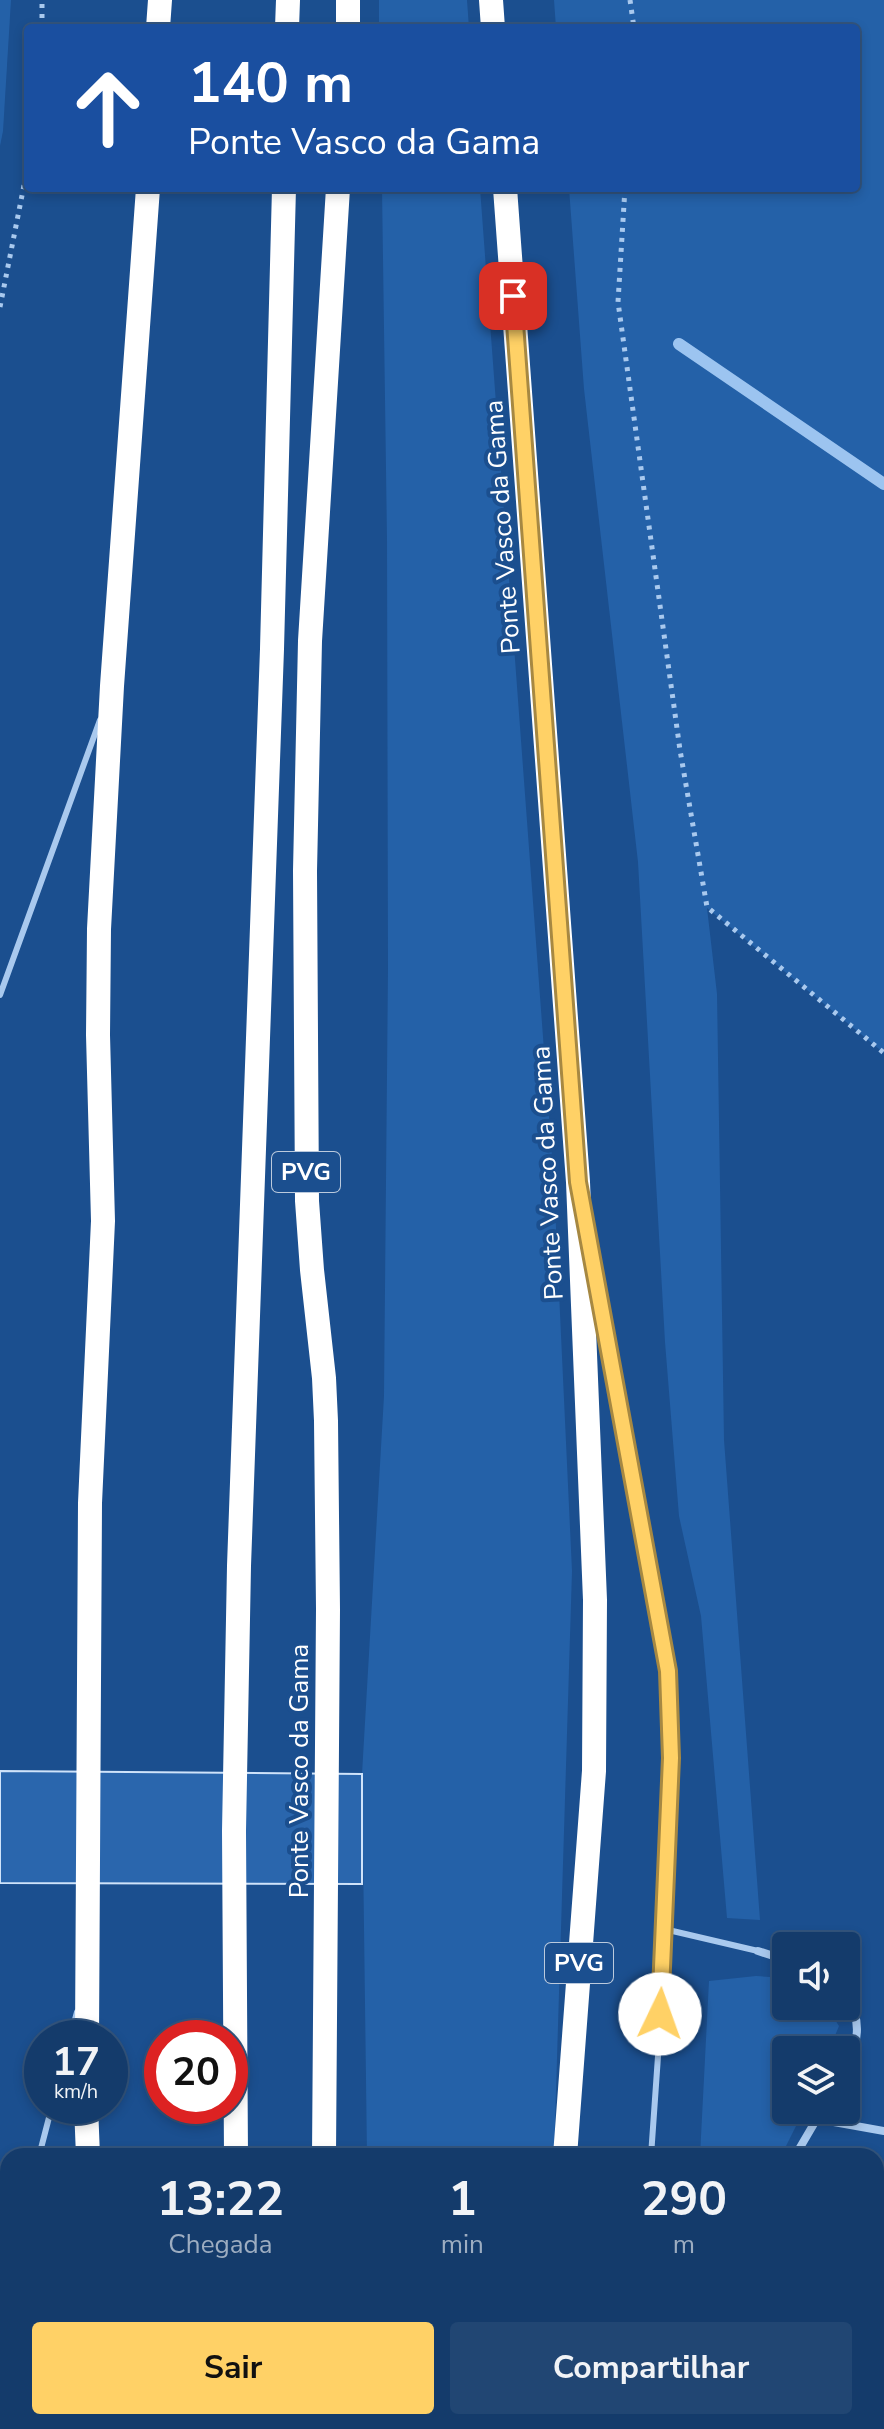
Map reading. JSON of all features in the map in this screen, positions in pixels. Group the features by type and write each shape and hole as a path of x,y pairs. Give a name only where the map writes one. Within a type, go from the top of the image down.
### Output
{"highway":[{"path":"158,24 160,0"},
{"path":"287,24 288,0"},
{"path":"348,0 348,24"},
{"path":"491,0 493,24"},
{"path":"87,2020 90,1503 103,1221 98,973 112,686 148,192"},
{"name":"PVG","path":"236,2148 234,1831 239,1566 272,649 284,192"},
{"name":"Ponte Vasco da Gama","path":"324,2148 327,1472 324,1378 307,1201 305,857 310,641 338,192"},
{"name":"Ponte Vasco da Gama","path":"505,192 578,1182 595,1600 594,1771 566,2148"},
{"path":"87,2124 88,2148"}],"street":[{"path":"758,1951 772,1956"},
{"path":"800,2148 814,2124"},
{"path":"845,2124 884,2131"}],"lane":[{"path":"0,995 112,686"},
{"path":"578,1182 589,1242"},
{"path":"592,1257 668,1671 671,1758 651,2148"},
{"path":"664,1929 758,1951"},
{"path":"75,2020 87,1973"},
{"path":"41,2148 47,2124"}],"path":[{"path":"42,0 42,24"},
{"path":"630,0 633,24"},
{"path":"0,307 24,185"},
{"path":"625,192 618,302 680,750 707,907 884,1053"}],"shaded area":[{"path":"0,0 11,0 0,146"},
{"path":"379,0 467,0 469,24 379,24"},
{"path":"554,0 884,0 884,1053 707,908 717,994 724,1440 760,1920 727,1918 701,1616 679,1516 665,1342 638,862 584,389 569,192 860,192 860,24 556,24"},
{"path":"382,192 480,192 554,1185 572,1571 554,2148 367,2148 362,1774 384,1396 388,968"},
{"path":"772,1977 772,2020 835,2020 839,2026 835,2036 772,2036 772,2124 797,2124 785,2148 700,2148 709,1981"}],"building":[{"path":"0,1771 362,1774 362,1884 0,1883"}],"waterway":[{"path":"679,344 884,484"}],"route":[{"path":"513,296 578,1182 668,1671 671,1758 660,2014"}]}
